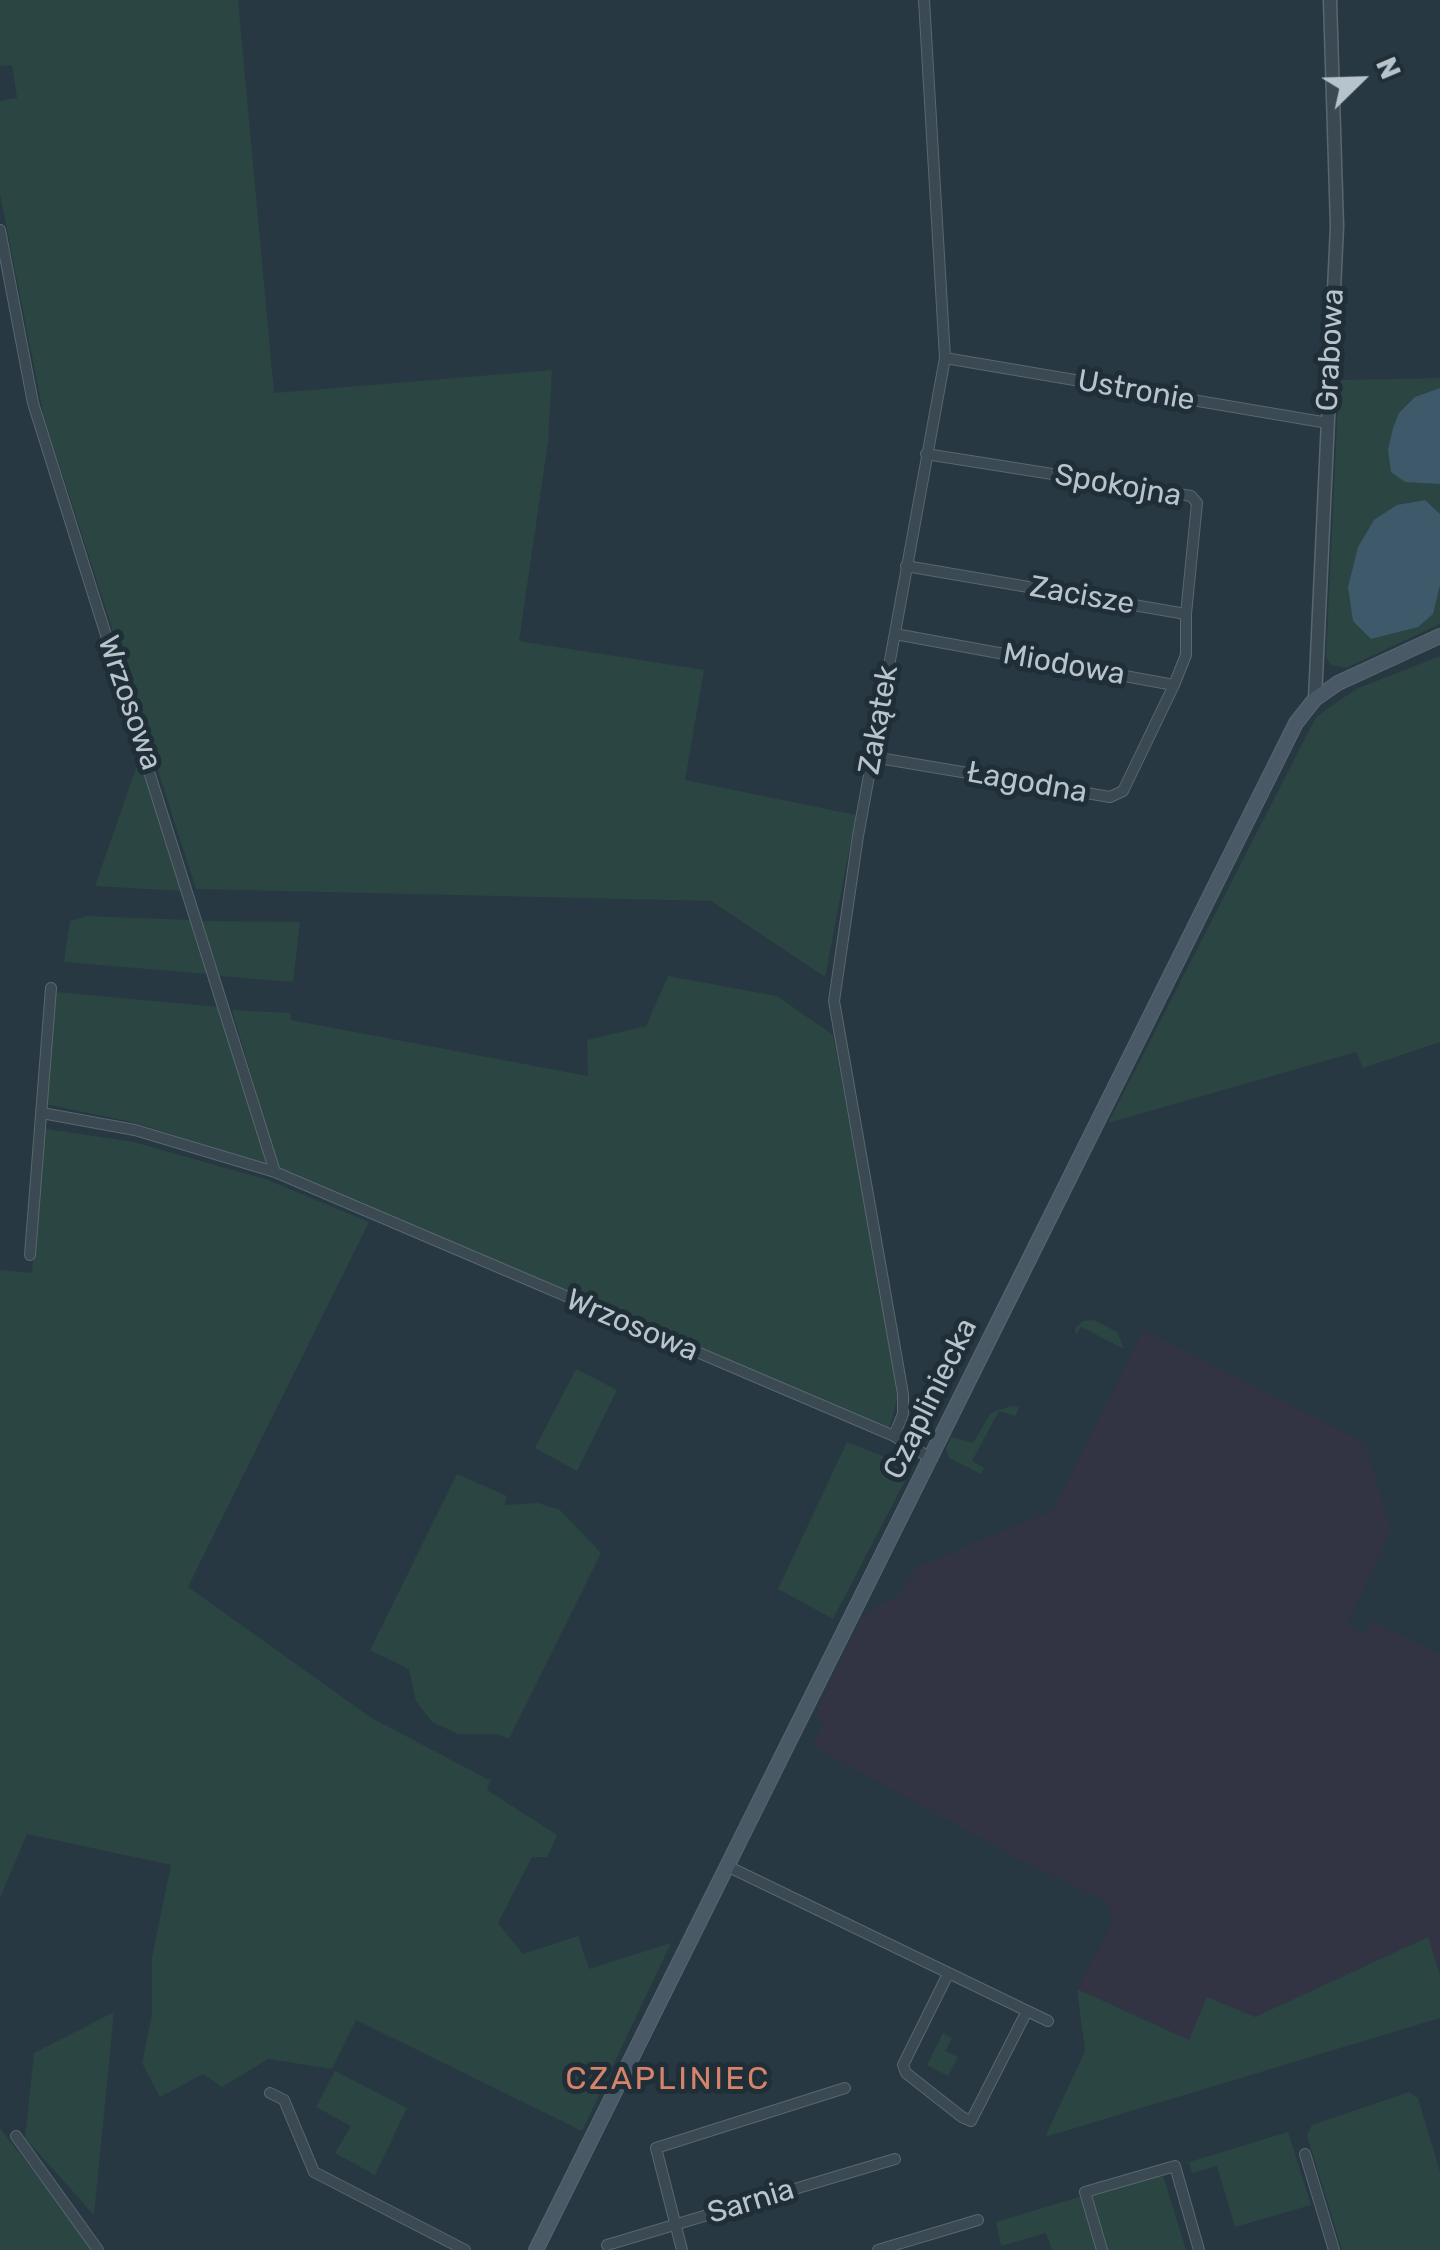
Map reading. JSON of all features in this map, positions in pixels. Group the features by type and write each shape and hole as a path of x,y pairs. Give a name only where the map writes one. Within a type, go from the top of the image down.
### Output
{"main road":[{"name":"Czapliniecka","path":"536,2250 1285,743 1315,699 1346,679 1440,636"}],"street":[{"name":"Zakątek","path":"894,1436 903,1414 903,1394 834,1001 894,634 945,358 924,0"},
{"name":"Grabowa","path":"1315,699 1337,226 1330,0"},
{"name":"Wrzosowa","path":"0,230 33,403 275,1172"},
{"name":"Ustronie","path":"945,358 1328,423"},
{"name":"Spokojna","path":"926,454 1192,496 1197,503 1186,614"},
{"name":"Zacisze","path":"906,566 1186,614"},
{"path":"1174,685 1186,655 1186,614"},
{"name":"Miodowa","path":"894,634 1174,685"},
{"name":"Łagodna","path":"873,757 1110,797 1124,791 1174,685"},
{"path":"30,1255 51,988"},
{"name":"Wrzosowa","path":"42,1113 135,1130 275,1172 894,1436 932,1459"},
{"path":"729,1867 1048,2021"},
{"path":"948,1974 903,2065 906,2073 970,2121 1027,2011"},
{"path":"682,2250 654,2154 661,2144 845,2088"},
{"path":"270,2093 284,2100 314,2172 465,2250"},
{"path":"16,2136 98,2250"},
{"path":"1305,2154 1334,2250"},
{"name":"Sarnia","path":"607,2245 895,2159"},
{"path":"1102,2250 1085,2192 1175,2166 1199,2250"},
{"path":"878,2250 978,2220"}],"shaded area":[{"path":"1440,388 1440,484 1405,482 1391,472 1388,450 1393,428 1399,413 1415,397"},
{"path":"1425,500 1440,514 1440,585 1433,614 1418,627 1371,639 1353,621 1348,587 1358,547 1374,520 1397,505"},
{"path":"1144,1330 1365,1443 1391,1531 1346,1625 1366,1634 1372,1621 1440,1654 1440,1975 1427,1937 1255,2017 1190,2040 1077,1989 1113,1921 1107,1902 1015,1857 811,1745 824,1724 818,1719 818,1705 863,1615 900,1594 917,1567 1053,1510"}],"green space":[{"path":"0,0 238,0 274,393 552,370 548,442 519,641 704,670 685,780 856,815 825,977 711,901 196,889 44,417 0,194 0,101 17,98 12,65 0,66"},
{"path":"1440,378 1440,624 1346,668 1331,665 1326,657 1339,380"},
{"path":"1440,656 1440,1042 1363,1068 1356,1052 1108,1123 1316,717 1356,689"},
{"path":"147,766 182,891 95,886 136,768"},
{"path":"87,916 191,920 208,974 64,962 70,921"},
{"path":"201,921 300,922 293,982 220,976"},
{"path":"668,976 777,996 833,1035 899,1392 889,1430 279,1169 232,1010 290,1013 291,1020 588,1076 587,1040 646,1026"},
{"path":"56,992 219,1007 268,1165 136,1123 45,1104"},
{"path":"40,1128 134,1142 268,1180 369,1222 188,1587 370,1717 489,1780 492,1777 487,1790 557,1835 547,1857 532,1857 498,1923 523,1954 578,1936 589,1969 671,1943 582,2131 356,2020 332,2069 268,2059 222,2087 203,2074 160,2097 142,2063 152,2014 152,1957 171,1865 27,1834 0,1898 0,1270 32,1273"},
{"path":"1094,1320 1117,1332 1124,1349 1081,1327 1076,1335 1075,1328 1083,1321"},
{"path":"576,1369 617,1390 577,1471 535,1448"},
{"path":"1012,1406 1019,1407 1015,1416 999,1411 972,1461 984,1468 981,1474 949,1458 946,1449 951,1437 973,1443 990,1414"},
{"path":"847,1442 900,1463 906,1479 833,1619 778,1589"},
{"path":"457,1474 507,1496 504,1505 538,1503 560,1510 601,1553 509,1739 498,1734 458,1734 432,1722 416,1701 409,1669 370,1650"},
{"path":"1428,1937 1440,1975 1440,2018 1045,2137 1085,2051 1077,1989 1189,2040 1207,1997 1255,2017"},
{"path":"114,2012 94,2215 25,2138 34,2053"},
{"path":"943,2033 952,2038 945,2051 958,2057 948,2076 927,2065"},
{"path":"335,2071 407,2108 375,2175 335,2153 351,2126 316,2107"},
{"path":"1409,2092 1418,2098 1440,2172 1440,2250 1342,2250 1307,2135 1312,2125"},
{"path":"0,2128 88,2241 90,2250 0,2250"},
{"path":"1288,2132 1311,2205 1235,2227 1217,2166 1192,2173 1189,2162"},
{"path":"1162,2172 1186,2250 1052,2250 1046,2233 1001,2246 996,2222"}],"district":[{"name":"CZAPLINIEC","path":"668,2080"}]}
